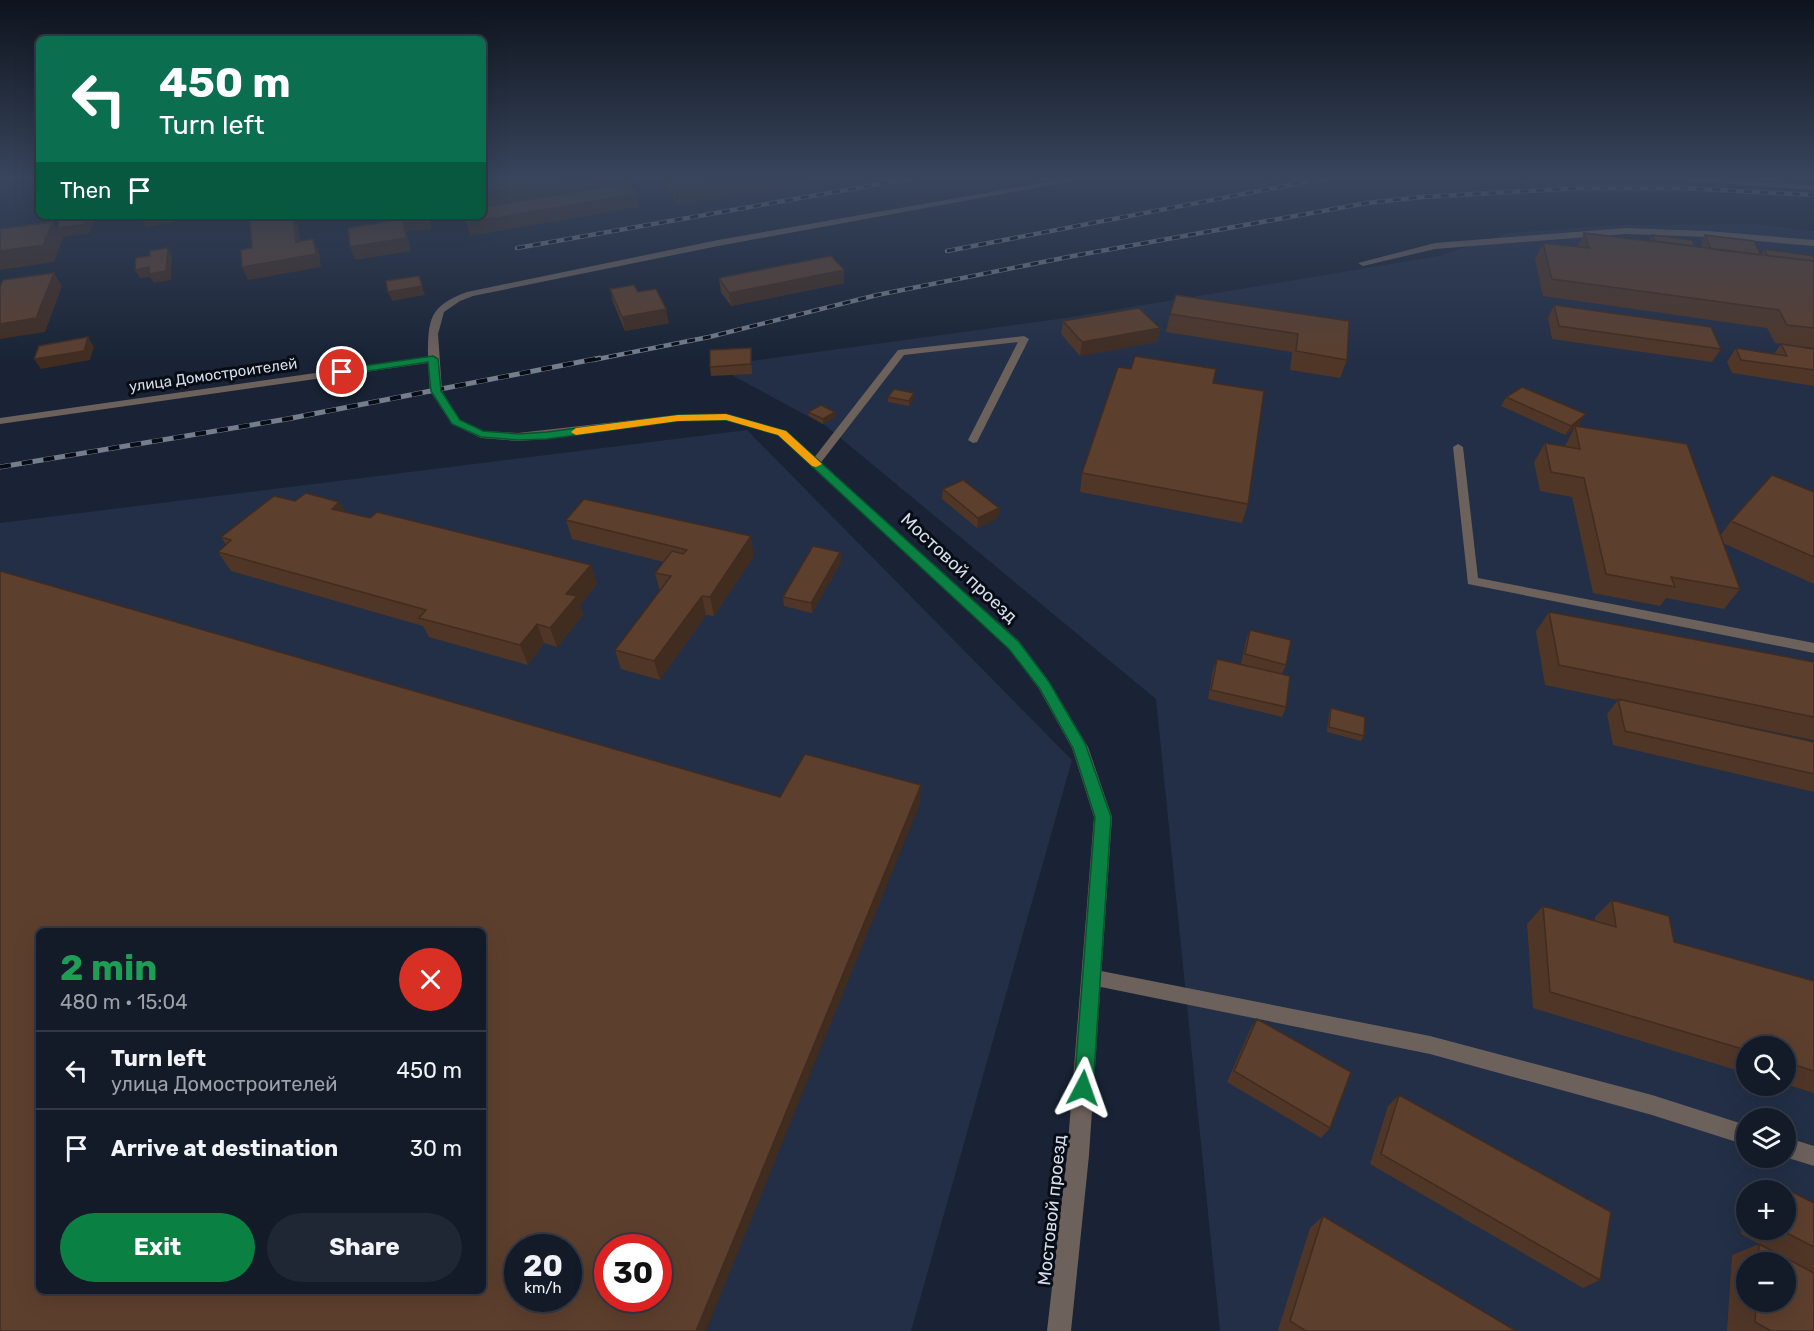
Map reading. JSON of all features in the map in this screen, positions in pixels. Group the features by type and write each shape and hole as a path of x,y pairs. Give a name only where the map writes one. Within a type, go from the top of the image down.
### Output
{"street":[{"path":"433,359 434,319 441,308 451,301 470,294 740,239"},
{"path":"1363,263 1435,246 1523,239"},
{"path":"1768,239 1814,243"},
{"name":"улица Домостроителей","path":"0,421 433,359"},
{"name":"Мостовой проезд","path":"433,359 436,391 456,422 481,434 518,437 547,435 678,418 726,417 782,433 1014,645 1044,685 1080,747 1103,817 1078,1155 1059,1331"}],"lane":[{"path":"815,463 901,352 1024,339 973,440"},
{"path":"1458,447 1473,581 1814,648"},
{"path":"1091,977 1430,1045 1652,1105 1736,1132"},
{"path":"1796,1150 1814,1156"}],"shaded area":[{"path":"1490,239 1814,239 1814,1331 1220,1331 1156,699 826,426 715,366 1065,318 1439,256"},
{"path":"747,430 1072,760 911,1331 0,1331 0,523"}],"building":[{"path":"0,239 46,239 43,245 0,251"},
{"path":"251,239 296,239 296,242 313,239 316,254 242,267 241,250 252,248"},
{"path":"349,239 399,239 350,247"},
{"path":"1586,239 1634,239 1814,261 1814,328 1787,325 1779,310 1552,279 1543,243 1589,248"},
{"path":"1654,239 1692,240 1695,246"},
{"path":"1707,239 1739,239 1754,241 1761,255 1711,249"},
{"path":"168,248 166,271 149,274 149,267 135,270 136,258 150,256 150,251"},
{"path":"1764,249 1814,256 1814,261 1768,256"},
{"path":"831,256 844,270 729,293 719,278"},
{"path":"54,273 36,318 0,324 0,287 3,280"},
{"path":"419,276 422,286 388,292 386,281"},
{"path":"634,285 638,292 656,289 666,309 622,317 610,289"},
{"path":"1176,295 1349,321 1347,360 1296,351 1298,334 1170,314"},
{"path":"1554,305 1711,327 1721,349 1559,326"},
{"path":"1139,308 1160,328 1082,342 1063,321"},
{"path":"88,337 84,351 34,359 39,346"},
{"path":"1781,344 1814,349 1814,370 1741,360 1736,348 1787,356"},
{"path":"751,348 751,364 710,367 710,350"},
{"path":"1135,356 1216,369 1213,383 1264,391 1248,504 1082,473 1118,367 1131,369"},
{"path":"1522,387 1586,414 1571,426 1506,397"},
{"path":"894,389 914,393 909,401 888,397"},
{"path":"821,405 835,412 823,419 808,412"},
{"path":"1575,426 1687,444 1740,589 1671,577 1675,587 1606,574 1584,478 1551,472 1545,443 1580,449"},
{"path":"1772,475 1814,492 1814,557 1731,521"},
{"path":"963,480 999,508 978,518 943,489"},
{"path":"306,493 339,502 332,509 370,518 377,512 591,565 566,594 577,596 550,628 537,624 520,645 419,618 426,610 218,552 231,540 221,537 274,496 295,501"},
{"path":"584,499 751,536 710,597 702,596 654,661 615,650 671,576 655,573 672,551 683,554 687,550 566,520"},
{"path":"813,546 840,552 811,603 783,597"},
{"path":"0,571 780,797 805,754 921,785 696,1331 0,1331"},
{"path":"1549,612 1814,662 1814,717 1559,665"},
{"path":"1250,630 1291,640 1286,665 1245,654"},
{"path":"1217,659 1290,676 1286,707 1211,690"},
{"path":"1618,699 1814,742 1814,774 1625,731"},
{"path":"1331,708 1365,717 1364,736 1329,727"},
{"path":"1612,900 1669,916 1674,942 1814,981 1814,1071 1796,1065 1796,1036 1736,1036 1736,1047 1550,992 1543,906 1616,927"},
{"path":"1257,1019 1351,1072 1330,1128 1234,1071"},
{"path":"1399,1095 1611,1212 1600,1280 1381,1154"},
{"path":"1796,1194 1814,1203 1814,1247 1796,1238"},
{"path":"1323,1216 1516,1331 1306,1331 1290,1321"},
{"path":"1759,1244 1774,1252 1759,1252"},
{"path":"1796,1264 1814,1273 1814,1331 1771,1331 1755,1322 1756,1312 1796,1312"}],"railway":[{"path":"517,248 567,239"},
{"path":"947,251 1009,239"},
{"path":"593,360 709,337 877,295 1167,239"},
{"path":"0,467 287,419 600,358"}],"slow traffic":[{"path":"576,432 678,418 726,417 782,433 816,464"}],"route":[{"path":"342,372 433,359 436,391 456,422 481,434 518,437 547,435 678,418 726,417 782,433 1014,645 1044,685 1080,747 1103,817 1083,1088"}]}
